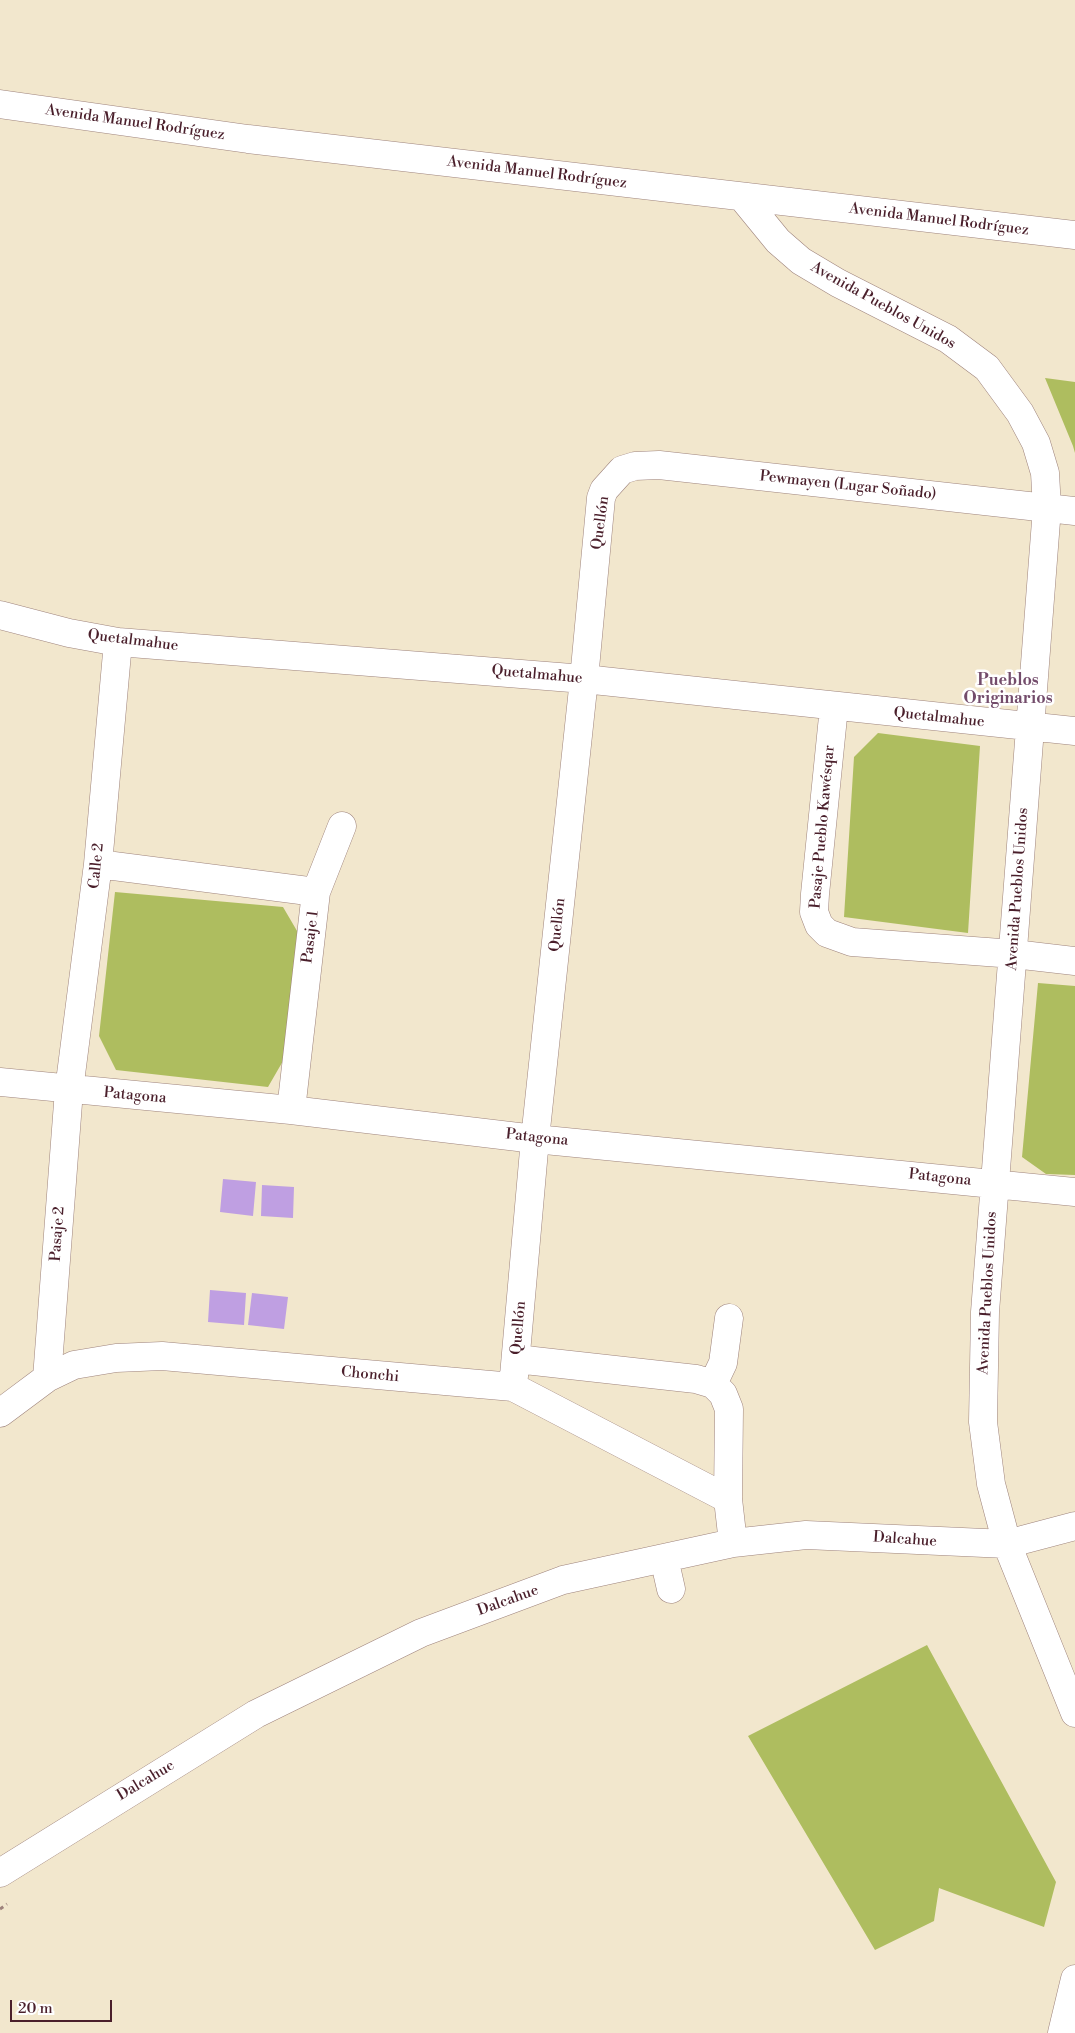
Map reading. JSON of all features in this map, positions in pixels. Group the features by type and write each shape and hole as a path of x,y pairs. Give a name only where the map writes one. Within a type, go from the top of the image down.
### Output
{"street":[{"name":"Avenida Manuel Rodríguez","path":"0,104 248,139 1075,235"},
{"name":"Avenida Pueblos Unidos","path":"742,196 778,241 801,260 838,283 948,339 987,368 1020,413 1036,443 1045,473 1047,508 985,1312 983,1422 991,1484 1007,1544 1075,1713"},
{"name":"Pewmayen (Lugar Soñado)","path":"622,470 635,466 659,465 1075,511"},
{"name":"Quellón","path":"514,1387 535,1138 584,679 601,498 604,490 622,470"},
{"name":"Quetalmahue","path":"0,615 68,633 118,642 584,679 834,707 1075,731"},
{"name":"Calle 2","path":"69,1090 98,864 118,642"},
{"name":"Pasaje Pueblo Kawésqar","path":"834,707 815,894 814,912 819,925 827,933 852,942 1014,954"},
{"path":"316,892 342,826"},
{"name":"Pasaje 1","path":"98,864 316,892 291,1110"},
{"path":"1014,954 1075,961"},
{"name":"Patagona","path":"0,1082 291,1110 535,1138 1075,1192"},
{"name":"Pasaje 2","path":"47,1378 69,1090"},
{"path":"713,1384 723,1363 728,1318"},
{"name":"Chonchi","path":"0,1413 47,1378 74,1365 116,1358 162,1356 514,1387 728,1499"},
{"path":"516,1359 696,1379 713,1384 723,1394 729,1409 728,1499 733,1543"},
{"name":"Dalcahue","path":"0,1873 256,1714 421,1633 563,1580 733,1543 806,1535 1007,1544 1075,1526"},
{"path":"664,1558 671,1589"},
{"path":"1062,2033 1075,1979"}],"path":[{"path":"0,1909 8,1904"}],"green space":[{"path":"1045,378 1075,382 1075,453 1073,446"},
{"path":"878,733 980,746 968,933 844,917 854,757"},
{"path":"115,892 283,907 300,936 283,1061 268,1087 116,1070 99,1036"},
{"path":"1038,983 1075,986 1075,1175 1046,1174 1022,1157"},
{"path":"927,1645 1056,1882 1044,1927 939,1888 934,1921 875,1950 748,1736"}],"building":[{"path":"223,1179 256,1182 253,1216 220,1212"},
{"path":"262,1185 294,1187 293,1218 261,1216"},
{"path":"210,1290 246,1293 244,1325 208,1322"},
{"path":"252,1293 288,1297 284,1329 248,1325"}],"district":[{"name":"Pueblos Originarios","path":"1008,690"}]}
